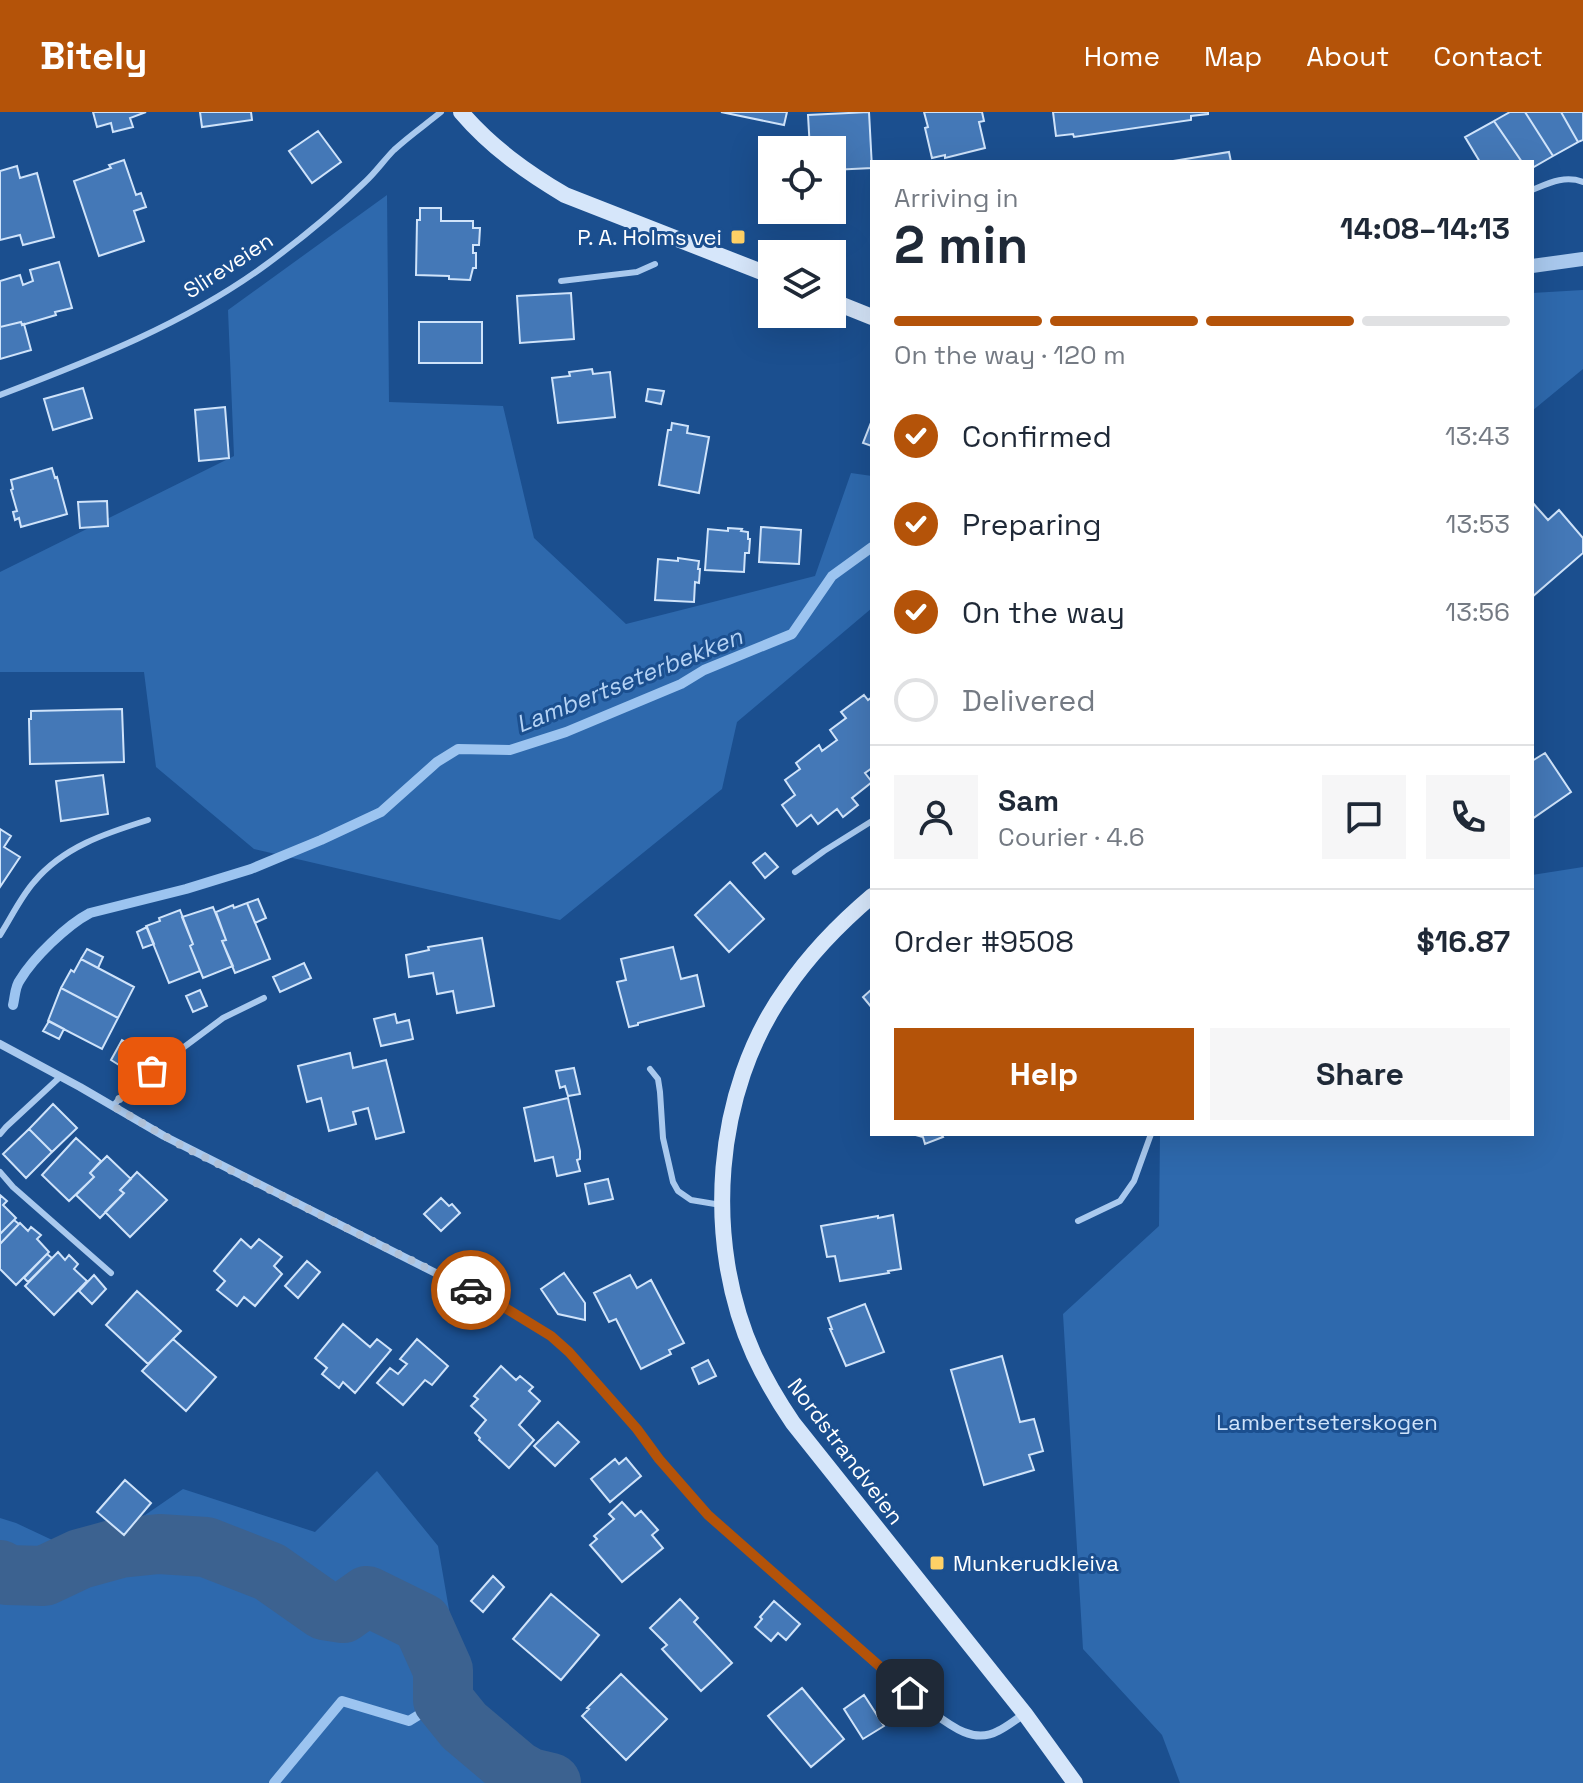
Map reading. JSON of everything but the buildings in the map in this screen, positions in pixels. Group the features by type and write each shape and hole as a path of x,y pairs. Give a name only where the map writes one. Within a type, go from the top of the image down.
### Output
{"main road":[{"path":"461,112 505,156 565,195 758,271"},
{"path":"846,307 870,316"},
{"name":"Nordstrandveien","path":"870,898 838,926 784,991 751,1053 735,1098 722,1166 721,1205 729,1276 752,1352 793,1423 1025,1714 1075,1783"}],"street":[{"path":"1534,266 1583,259"},
{"path":"0,1044 173,1141 507,1309 551,1336 594,1379 708,1515 924,1706 959,1732 981,1736 995,1733 1025,1714"}],"lane":[{"name":"Slireveien","path":"0,395 160,328 209,302 317,225 367,181 416,130 441,112"},
{"path":"1534,189 1561,180 1583,182"},
{"path":"561,281 637,272 655,264"},
{"path":"0,935 33,883 48,867 73,849 108,832 148,820"},
{"path":"795,872 870,822"},
{"path":"113,1106 129,1088 223,1018 264,998"},
{"path":"650,1069 658,1079 663,1138 673,1182 678,1191 691,1200 721,1205"},
{"path":"0,1134 60,1077"},
{"path":"1078,1221 1120,1201 1134,1181 1150,1136"},
{"path":"0,1172 111,1273"}],"green space":[{"path":"387,195 389,402 503,406 534,538 626,624 815,576 851,473 870,476 870,610 737,722 722,789 560,920 254,849 156,767 144,672 0,672 0,572 234,456 228,310"},
{"path":"1583,290 1583,369 1534,409 1534,293"},
{"name":"Lambertseterskogen","path":"1583,867 1583,1783 1180,1783 1162,1735 1083,1649 1063,1314 1159,1226 1160,1136 1534,1136 1534,875"},
{"path":"377,1471 438,1546 466,1708 552,1783 0,1783 0,1518 65,1546 116,1535 183,1489 315,1532"}],"waterway":[{"name":"Lambertseterbekken","path":"13,1005 18,982 33,962 61,934 90,913 251,869 381,812 437,762 458,749 510,750 566,732 792,634 832,576 870,548"},
{"path":"0,1570 7,1575 44,1576 80,1559 120,1548 159,1544 206,1547 270,1572 324,1610 343,1613 367,1596 422,1623 443,1670 443,1700 464,1726 516,1770 530,1778 551,1783"},
{"path":"274,1783 342,1701 409,1721 443,1700"}],"way so far":[{"path":"152,1071 129,1088 113,1106 182,1146 471,1290"}],"place":[{"name":"P. A. Holms vei","path":"738,237"},
{"name":"Munkerudkleiva","path":"937,1563"}],"route":[{"path":"471,1290 551,1336 569,1352 708,1515 910,1693"}]}
